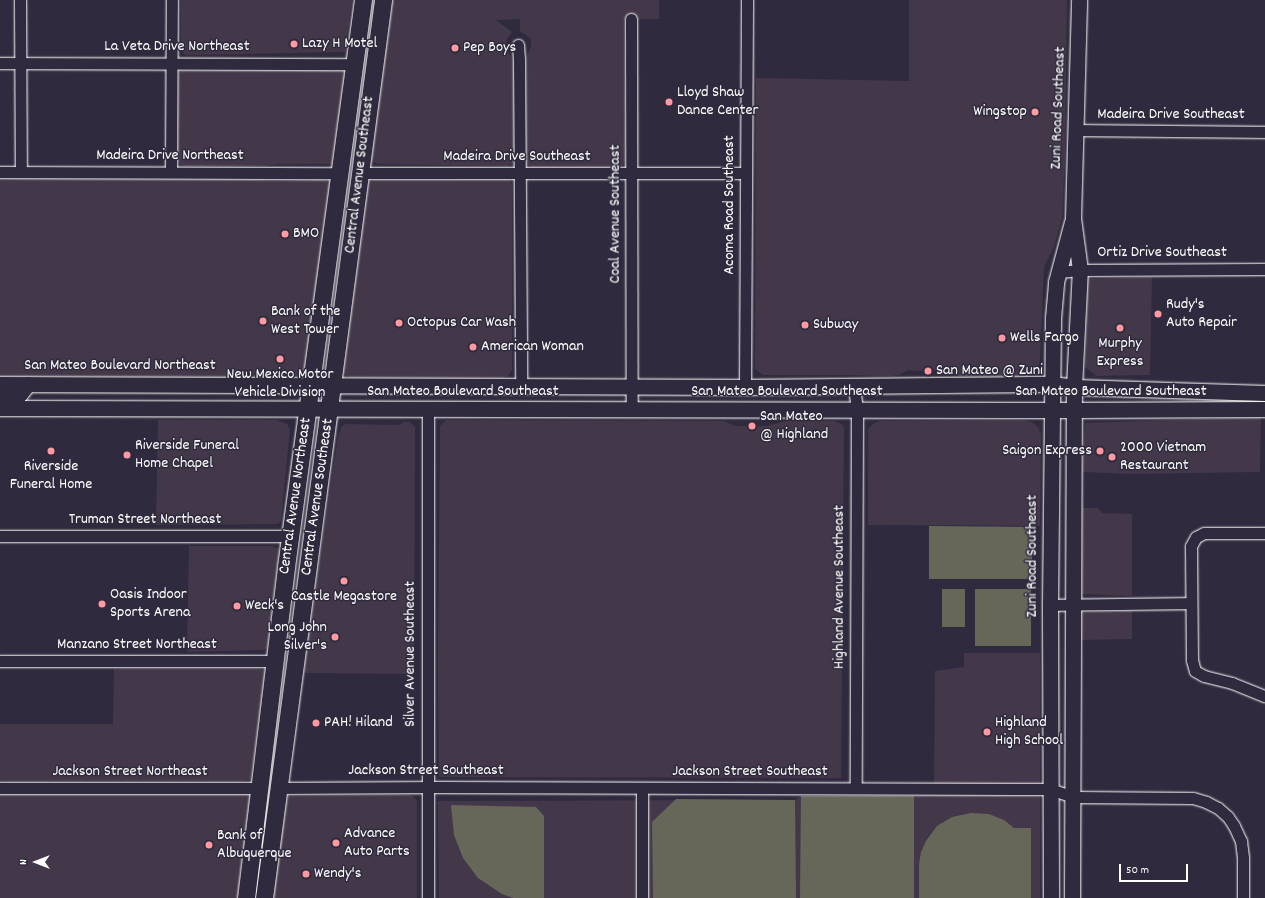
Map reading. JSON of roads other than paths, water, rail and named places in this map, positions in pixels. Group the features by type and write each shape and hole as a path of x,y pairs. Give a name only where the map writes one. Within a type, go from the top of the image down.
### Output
{"main road":[{"name":"Central Avenue Northeast","path":"246,898 274,661 363,0"},
{"name":"Central Avenue Southeast","path":"264,898 330,410 332,385 383,0"},
{"name":"Zuni Road Southeast","path":"1072,898 1074,387 1080,270 1073,218 1077,130 1079,0"},
{"name":"Zuni Road Southeast","path":"1051,898 1050,605 1054,318 1058,272 1073,218"},
{"name":"San Mateo Boulevard Northeast","path":"0,384 312,385"},
{"path":"0,396 20,394 28,384"},
{"name":"San Mateo Boulevard Southeast","path":"312,385 745,387 1052,384 1074,387 1265,393"},
{"path":"0,408 308,410"},
{"name":"San Mateo Boulevard Southeast","path":"308,410 1265,409"}],"street":[{"path":"20,0 21,172"},
{"path":"171,172 172,0"},
{"name":"Acoma Road Southeast","path":"745,387 747,0"},
{"name":"Coal Avenue Southeast","path":"631,19 632,410"},
{"path":"518,45 520,60 521,386"},
{"name":"La Veta Drive Northeast","path":"0,63 172,62 354,64"},
{"name":"Madeira Drive Southeast","path":"1077,130 1265,132"},
{"name":"Madeira Drive Northeast","path":"0,172 340,173"},
{"name":"Madeira Drive Southeast","path":"360,173 746,173"},
{"name":"Ortiz Drive Southeast","path":"1058,272 1080,270 1265,269"},
{"name":"Highland Avenue Southeast","path":"854,386 857,410 856,788"},
{"name":"Silver Avenue Southeast","path":"428,410 428,898"},
{"path":"1265,533 1204,533 1196,536 1191,546 1192,660 1195,671 1204,676 1232,683 1265,696"},
{"name":"Truman Street Northeast","path":"0,536 291,536"},
{"path":"1050,605 1191,603"},
{"name":"Manzano Street Northeast","path":"0,661 274,661"},
{"name":"Jackson Street Northeast","path":"0,788 259,788"},
{"name":"Jackson Street Southeast","path":"278,788 1050,789 1073,797 1193,798 1218,808 1234,826 1241,841 1243,858 1243,898"},
{"path":"642,788 642,898"}],"place":[{"name":"Lazy H Motel","path":"294,44"},
{"name":"Pep Boys","path":"455,48"},
{"name":"Lloyd Shaw Dance Center","path":"669,102"},
{"name":"Wingstop","path":"1035,112"},
{"name":"BMO","path":"285,234"},
{"name":"Rudy's Auto Repair","path":"1158,314"},
{"name":"Bank of the West Tower","path":"263,321"},
{"name":"Octopus Car Wash","path":"399,323"},
{"name":"Subway","path":"805,325"},
{"name":"Murphy Express","path":"1120,328"},
{"name":"Wells Fargo","path":"1002,338"},
{"name":"American Woman","path":"473,347"},
{"name":"New Mexico Motor Vehicle Division","path":"280,359"},
{"name":"San Mateo @ Zuni","path":"928,371"},
{"name":"San Mateo @ Highland","path":"752,426"},
{"name":"Riverside Funeral Home","path":"51,451"},
{"name":"Saigon Express","path":"1100,451"},
{"name":"Riverside Funeral Home Chapel","path":"127,455"},
{"name":"2000 Vietnam Restaurant","path":"1112,457"},
{"name":"Castle Megastore","path":"344,581"},
{"name":"Oasis Indoor Sports Arena","path":"102,604"},
{"name":"Weck's","path":"237,606"},
{"name":"Long John Silver's","path":"335,637"},
{"name":"PAH! Hiland","path":"316,723"},
{"name":"Highland High School","path":"987,732"},
{"name":"Advance Auto Parts","path":"336,843"},
{"name":"Bank of Albuquerque","path":"209,845"},
{"name":"Wendy's","path":"306,874"}]}
